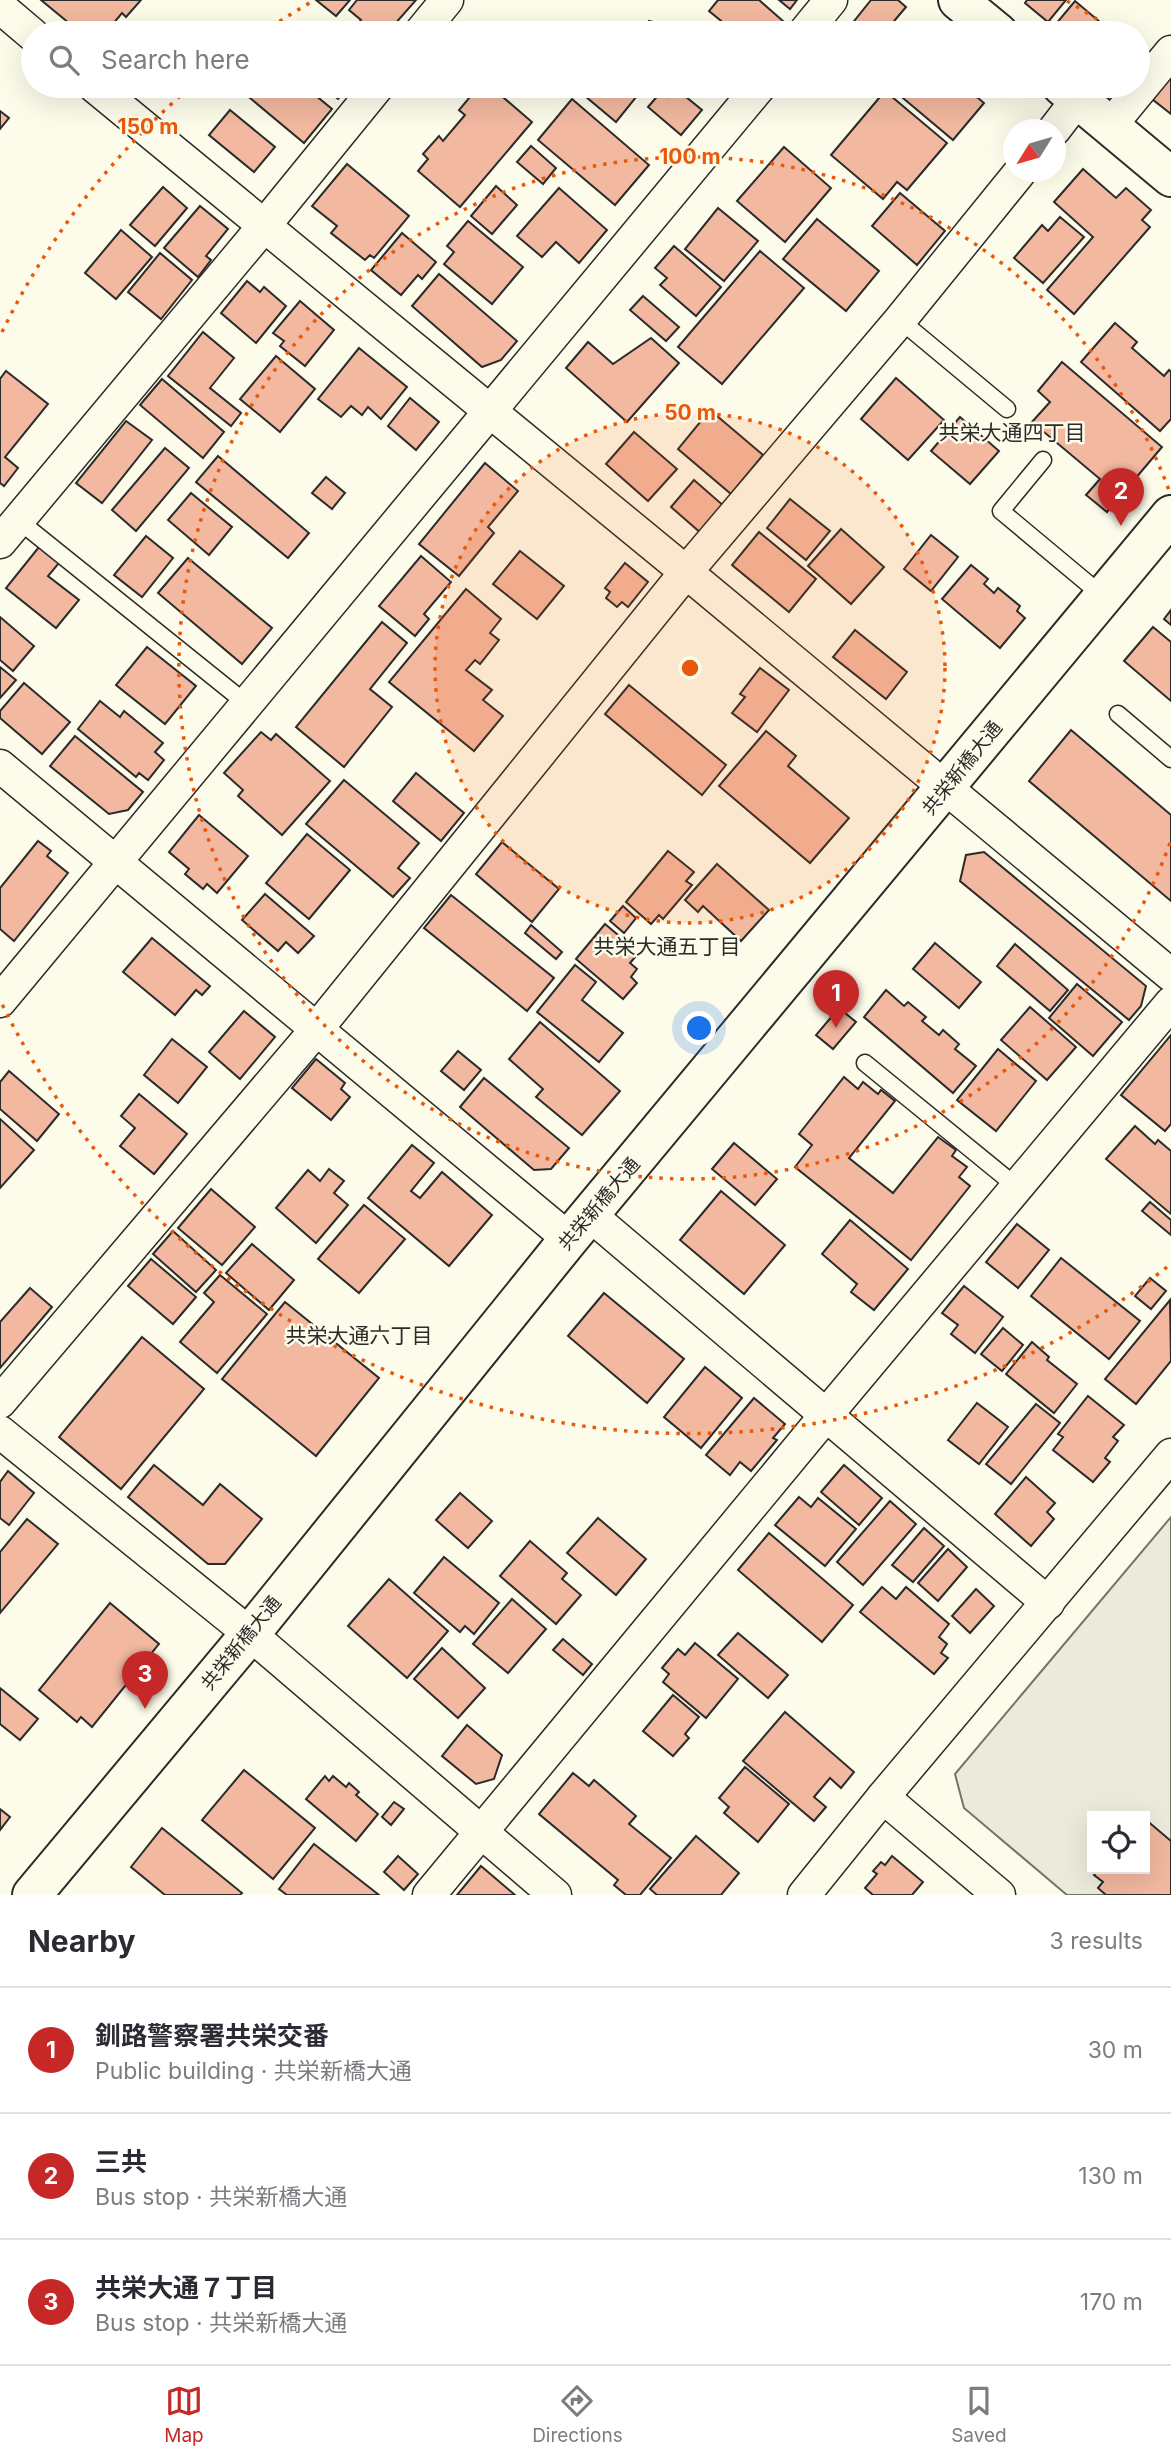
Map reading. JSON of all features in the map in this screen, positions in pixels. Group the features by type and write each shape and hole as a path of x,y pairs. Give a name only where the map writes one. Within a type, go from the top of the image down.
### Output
{"street":[{"path":"430,21 447,0"},
{"path":"814,21 831,0"},
{"path":"958,0 983,21"},
{"path":"1150,77 1171,52"},
{"path":"109,98 1171,975"},
{"path":"9,531 368,98"},
{"path":"0,1001 750,98"},
{"path":"1059,119 1068,98"},
{"path":"1076,98 1171,177"},
{"path":"1110,126 1133,98"},
{"path":"0,1402 316,1030 686,572 900,320 1012,182"},
{"name":"共栄新橋大通","path":"32,1895 250,1634 580,1227 1171,515"},
{"path":"0,766 316,1030 827,1414 1048,1603"},
{"path":"429,1895 1171,1003"},
{"path":"0,1432 250,1634 555,1895"},
{"path":"804,1895 883,1797 1171,1455"},
{"path":"883,1797 999,1895"}],"lane":[{"path":"900,320 1007,409"},
{"path":"1043,460 1001,511 1104,597"},
{"path":"9,531 247,704"},
{"path":"1118,714 1171,760"},
{"path":"865,1063 1017,1187"}],"shaded area":[{"path":"1171,1517 1171,1895 1067,1895 964,1808 955,1774"}],"building":[{"path":"41,0 141,0 126,17 122,13 115,21 66,21"},
{"path":"316,0 350,0 336,16"},
{"path":"357,0 416,0 398,21 360,21 349,10"},
{"path":"718,0 759,0 783,21 721,21 709,11"},
{"path":"779,0 797,0 790,9"},
{"path":"871,0 898,0 906,7 894,21 854,21"},
{"path":"1027,0 1066,0 1049,21 1025,3"},
{"path":"1075,1 1099,21 1058,21"},
{"path":"1171,76 1171,114 1152,99"},
{"path":"250,98 319,98 332,109 304,143"},
{"path":"469,98 504,98 532,122 460,207 418,171 428,159 423,154 439,136 443,141 465,115 459,110"},
{"path":"587,98 635,98 616,122"},
{"path":"656,98 687,98 702,110 681,135 648,107"},
{"path":"879,98 893,98 947,143 907,190 897,182 883,199 831,155"},
{"path":"903,98 978,98 984,103 953,140"},
{"path":"572,99 649,165 615,205 538,140"},
{"path":"230,110 275,147 254,172 209,135"},
{"path":"0,111 9,118 0,129"},
{"path":"531,146 556,168 543,184 517,162"},
{"path":"784,147 831,188 785,242 737,201"},
{"path":"347,164 409,216 374,258 370,255 365,260 331,233 337,226 312,206"},
{"path":"1083,169 1116,198 1126,188 1151,210 1142,220 1150,227 1074,314 1047,290 1093,237 1054,202"},
{"path":"496,186 517,205 492,234 471,216"},
{"path":"163,187 187,208 155,246 130,225"},
{"path":"559,188 607,230 579,263 556,242 542,257 517,236"},
{"path":"900,193 945,231 917,265 872,226"},
{"path":"200,206 228,229 206,256 211,260 198,277 164,248"},
{"path":"718,208 758,241 724,281 685,249"},
{"path":"1060,217 1084,237 1043,283 1014,258 1042,225 1048,231"},
{"path":"817,219 879,271 846,311 783,259"},
{"path":"468,221 523,267 492,304 444,264 454,252 447,246"},
{"path":"121,230 152,257 116,299 85,273"},
{"path":"402,233 436,262 422,279 418,275 401,295 371,270"},
{"path":"674,246 721,287 696,316 660,285 667,278 655,268"},
{"path":"760,251 804,288 722,384 678,347"},
{"path":"160,253 192,280 161,319 128,292"},
{"path":"439,274 517,341 501,360 482,367 412,306"},
{"path":"247,281 260,292 264,287 286,306 256,343 221,313"},
{"path":"643,296 679,327 666,341 630,310"},
{"path":"300,301 334,330 305,366 280,346 284,341 273,333"},
{"path":"1115,323 1137,342 1132,348 1164,376 1169,370 1171,372 1171,419 1160,431 1081,362"},
{"path":"203,332 234,358 210,388 241,413 231,426 168,376"},
{"path":"651,338 679,363 627,422 566,368 588,342 613,364"},
{"path":"359,348 407,387 381,419 368,407 362,415 351,406 341,417 318,399"},
{"path":"276,356 315,389 280,432 240,399"},
{"path":"1062,362 1162,447 1107,512 1086,495 1100,479 1032,422 1050,402 1038,391"},
{"path":"6,371 48,404 5,457 18,468 4,486 0,483 0,379"},
{"path":"896,378 944,420 908,460 861,419"},
{"path":"162,379 224,432 203,458 140,405"},
{"path":"410,398 439,422 416,450 388,426"},
{"path":"710,410 763,455 731,494 678,449"},
{"path":"960,417 999,451 970,484 931,451"},
{"path":"126,421 152,440 102,503 76,483"},
{"path":"634,432 677,469 648,501 606,464"},
{"path":"165,448 189,468 136,531 112,510"},
{"path":"218,456 309,533 288,558 196,482"},
{"path":"485,463 518,491 488,527 494,533 459,576 419,544"},
{"path":"326,477 345,493 332,509 312,493"},
{"path":"694,480 725,507 702,534 671,507"},
{"path":"191,493 232,527 209,555 168,520"},
{"path":"790,499 830,531 806,560 767,528"},
{"path":"841,529 884,567 851,604 808,566"},
{"path":"759,532 816,579 789,612 732,565"},
{"path":"931,535 958,557 931,591 904,569"},
{"path":"146,536 173,558 142,597 114,575"},
{"path":"39,547 59,563 48,576 79,600 56,628 6,588"},
{"path":"520,551 564,586 537,619 493,584"},
{"path":"421,556 451,582 424,614 429,619 415,636 379,606"},
{"path":"188,558 272,628 242,664 158,593"},
{"path":"625,563 648,582 628,607 622,602 617,607 606,598 610,592 605,588"},
{"path":"971,565 988,579 984,584 994,593 998,588 1020,606 1017,611 1025,618 1000,648 942,599"},
{"path":"466,589 501,619 490,633 499,640 480,664 475,660 466,670 492,690 483,700 503,716 474,751 389,682"},
{"path":"1171,610 1171,625 1164,619"},
{"path":"0,617 34,646 13,671 0,660"},
{"path":"382,622 407,643 370,689 392,707 344,767 296,727"},
{"path":"1153,627 1171,642 1171,701 1124,661"},
{"path":"855,630 907,672 886,699 833,657"},
{"path":"147,647 196,686 165,724 116,685"},
{"path":"0,667 16,680 0,698"},
{"path":"760,668 789,690 757,732 732,713 745,697 740,694"},
{"path":"24,683 70,722 42,754 0,718 0,711"},
{"path":"629,685 726,765 702,795 605,714"},
{"path":"100,701 120,717 124,711 163,743 155,752 164,760 148,780 139,773 136,777 78,729"},
{"path":"1071,730 1171,815 1171,901 1029,781"},
{"path":"766,731 796,756 788,766 849,818 810,863 719,786"},
{"path":"261,732 271,740 276,734 330,781 282,835 238,796 243,790 224,773"},
{"path":"75,736 143,792 128,810 109,814 50,766"},
{"path":"416,773 464,813 441,841 393,801"},
{"path":"344,780 419,843 398,868 410,878 393,897 306,824"},
{"path":"199,815 248,856 217,893 207,884 203,889 185,874 189,869 169,852"},
{"path":"307,834 350,870 309,919 266,883"},
{"path":"38,841 51,851 47,856 68,873 14,941 0,929 0,888"},
{"path":"502,842 559,889 532,922 476,874"},
{"path":"668,851 694,872 686,881 692,885 663,919 659,915 651,924 626,902"},
{"path":"984,852 1146,986 1141,1006 1129,1020 960,881 966,855"},
{"path":"717,864 769,910 741,941 703,906 698,912 685,900"},
{"path":"265,894 314,936 298,953 286,942 278,951 242,920"},
{"path":"451,895 554,978 527,1011 424,928"},
{"path":"623,906 636,918 624,933 610,921"},
{"path":"605,924 624,940 622,944 636,956 630,963 637,969 631,977 637,983 623,999 576,959"},
{"path":"531,925 562,952 556,959 525,933"},
{"path":"152,938 210,986 202,995 196,990 175,1015 123,972"},
{"path":"935,943 981,982 959,1008 913,969"},
{"path":"1015,944 1068,990 1050,1011 997,966"},
{"path":"575,965 596,982 582,1000 623,1033 599,1062 537,1012"},
{"path":"1077,984 1122,1022 1093,1056 1049,1018"},
{"path":"886,990 904,1006 908,1002 926,1017 922,1021 939,1035 943,1030 959,1044 955,1049 976,1066 953,1093 864,1017"},
{"path":"1030,1007 1076,1047 1047,1080 1001,1040"},
{"path":"839,1008 856,1022 833,1049 816,1035"},
{"path":"244,1011 275,1037 240,1079 209,1052"},
{"path":"540,1022 620,1091 582,1135 536,1097 543,1089 509,1059"},
{"path":"1171,1035 1171,1124 1165,1131 1121,1095"},
{"path":"172,1039 207,1067 178,1103 144,1075"},
{"path":"998,1049 1036,1081 996,1131 957,1100"},
{"path":"458,1051 481,1070 464,1090 441,1071"},
{"path":"316,1059 345,1083 341,1089 350,1097 331,1120 292,1088"},
{"path":"9,1071 59,1114 37,1141 0,1109 0,1082"},
{"path":"844,1077 858,1089 863,1082 878,1094 881,1090 895,1101 849,1158 893,1193 938,1137 956,1150 952,1156 967,1167 959,1177 970,1186 911,1260 795,1167 812,1145 799,1134"},
{"path":"484,1078 569,1148 551,1169 534,1170 460,1107"},
{"path":"139,1094 187,1134 154,1174 120,1146 135,1128 121,1116"},
{"path":"0,1119 34,1150 0,1188"},
{"path":"1135,1126 1155,1144 1158,1140 1171,1151 1171,1214 1106,1159"},
{"path":"734,1143 777,1179 755,1205 712,1169"},
{"path":"412,1145 434,1163 411,1191 420,1198 442,1172 492,1215 449,1266 368,1198"},
{"path":"329,1169 344,1181 334,1193 348,1205 316,1243 276,1208 308,1170 320,1181"},
{"path":"211,1189 255,1227 222,1265 178,1228"},
{"path":"721,1191 785,1245 744,1294 680,1240"},
{"path":"1150,1202 1171,1220 1171,1235 1142,1211"},
{"path":"364,1205 405,1239 359,1293 318,1259"},
{"path":"850,1220 908,1269 874,1310 851,1292 857,1284 822,1254"},
{"path":"1017,1224 1049,1250 1018,1288 986,1262"},
{"path":"173,1231 216,1270 196,1292 153,1254"},
{"path":"252,1244 294,1280 269,1310 226,1273"},
{"path":"1061,1258 1140,1321 1109,1359 1031,1296"},
{"path":"151,1259 196,1297 173,1324 128,1286"},
{"path":"220,1275 267,1314 217,1373 180,1342 214,1302 204,1293"},
{"path":"1150,1278 1166,1291 1151,1309 1135,1296"},
{"path":"964,1286 1003,1317 975,1353 951,1334 958,1325 942,1313"},
{"path":"30,1288 52,1307 0,1368 0,1322"},
{"path":"604,1293 684,1359 647,1403 568,1336"},
{"path":"1170,1300 1171,1361 1136,1404 1105,1379"},
{"path":"285,1302 379,1378 316,1456 222,1379"},
{"path":"1003,1328 1023,1345 1002,1371 981,1354"},
{"path":"142,1337 204,1389 121,1489 59,1437"},
{"path":"1032,1342 1049,1357 1047,1360 1077,1384 1054,1413 1006,1374"},
{"path":"705,1367 742,1398 701,1448 664,1417"},
{"path":"1088,1396 1124,1425 1113,1437 1118,1441 1105,1458 1110,1462 1093,1482 1053,1450 1063,1437 1058,1434"},
{"path":"754,1398 785,1424 773,1438 777,1440 751,1471 740,1462 730,1475 706,1455"},
{"path":"977,1403 1008,1427 979,1464 948,1440"},
{"path":"1036,1404 1060,1423 1011,1484 986,1464"},
{"path":"154,1465 203,1505 220,1484 262,1519 225,1564 208,1564 128,1497"},
{"path":"844,1465 882,1498 859,1525 821,1492"},
{"path":"8,1471 34,1493 9,1525 0,1518 0,1482"},
{"path":"1026,1477 1055,1503 1047,1512 1054,1519 1031,1546 995,1514"},
{"path":"460,1493 492,1521 468,1548 436,1520"},
{"path":"799,1497 811,1507 818,1498 856,1529 825,1566 775,1525"},
{"path":"890,1501 916,1524 863,1585 837,1562"},
{"path":"598,1518 646,1559 616,1595 567,1553"},
{"path":"27,1519 58,1544 0,1613 0,1552"},
{"path":"924,1528 944,1546 913,1582 892,1565"},
{"path":"769,1533 853,1605 822,1642 738,1570"},
{"path":"530,1541 567,1573 562,1579 581,1595 556,1624 500,1576"},
{"path":"948,1549 967,1567 938,1601 918,1583"},
{"path":"444,1557 499,1603 474,1634 465,1626 460,1632 414,1593"},
{"path":"389,1579 448,1631 407,1678 348,1626"},
{"path":"882,1587 896,1599 906,1587 949,1624 939,1637 947,1644 941,1653 948,1658 934,1674 860,1612"},
{"path":"976,1589 994,1606 970,1633 952,1616"},
{"path":"512,1599 546,1629 508,1673 473,1644"},
{"path":"110,1603 159,1644 92,1727 81,1717 77,1722 39,1690"},
{"path":"738,1633 788,1675 768,1698 718,1655"},
{"path":"563,1639 592,1664 583,1675 553,1650"},
{"path":"695,1643 738,1679 706,1718 663,1682 669,1674 662,1668 678,1649 685,1655"},
{"path":"442,1648 485,1688 458,1718 414,1679"},
{"path":"0,1688 38,1719 20,1740 0,1724"},
{"path":"673,1695 699,1717 685,1734 689,1738 673,1756 643,1731"},
{"path":"785,1712 854,1772 841,1788 830,1778 814,1797 826,1807 814,1821 743,1761"},
{"path":"467,1725 502,1755 494,1779 476,1784 442,1756"},
{"path":"745,1767 789,1804 758,1842 724,1813 729,1807 719,1798"},
{"path":"244,1770 315,1828 273,1879 202,1820"},
{"path":"573,1773 589,1786 594,1780 636,1816 629,1824 671,1858 640,1895 626,1895 614,1885 618,1880 539,1814"},
{"path":"325,1776 329,1781 333,1776 346,1787 349,1783 359,1792 356,1795 378,1814 356,1841 306,1799"},
{"path":"394,1802 404,1809 391,1825 382,1817"},
{"path":"0,1809 10,1817 0,1830"},
{"path":"1150,1823 1171,1841 1171,1895 1106,1895 1098,1888 1103,1882 1094,1875 1150,1874"},
{"path":"162,1828 242,1893 165,1895 131,1867"},
{"path":"696,1836 739,1873 721,1895 657,1895 650,1889"},
{"path":"314,1844 379,1895 287,1895 279,1889"},
{"path":"398,1856 418,1874 404,1890 384,1872"},
{"path":"892,1856 923,1882 912,1895 873,1895 865,1888 877,1874 873,1871 881,1862 885,1865"},
{"path":"481,1866 515,1895 457,1895"}],"place":[{"name":"三共","path":"1121,526"},
{"name":"釧路警察署共栄交番","path":"836,1028"},
{"name":"共栄大通７丁目","path":"145,1709"}],"district":[{"name":"共栄大通四丁目","path":"1012,432"},
{"name":"共栄大通五丁目","path":"667,946"},
{"name":"共栄大通六丁目","path":"359,1335"}]}
